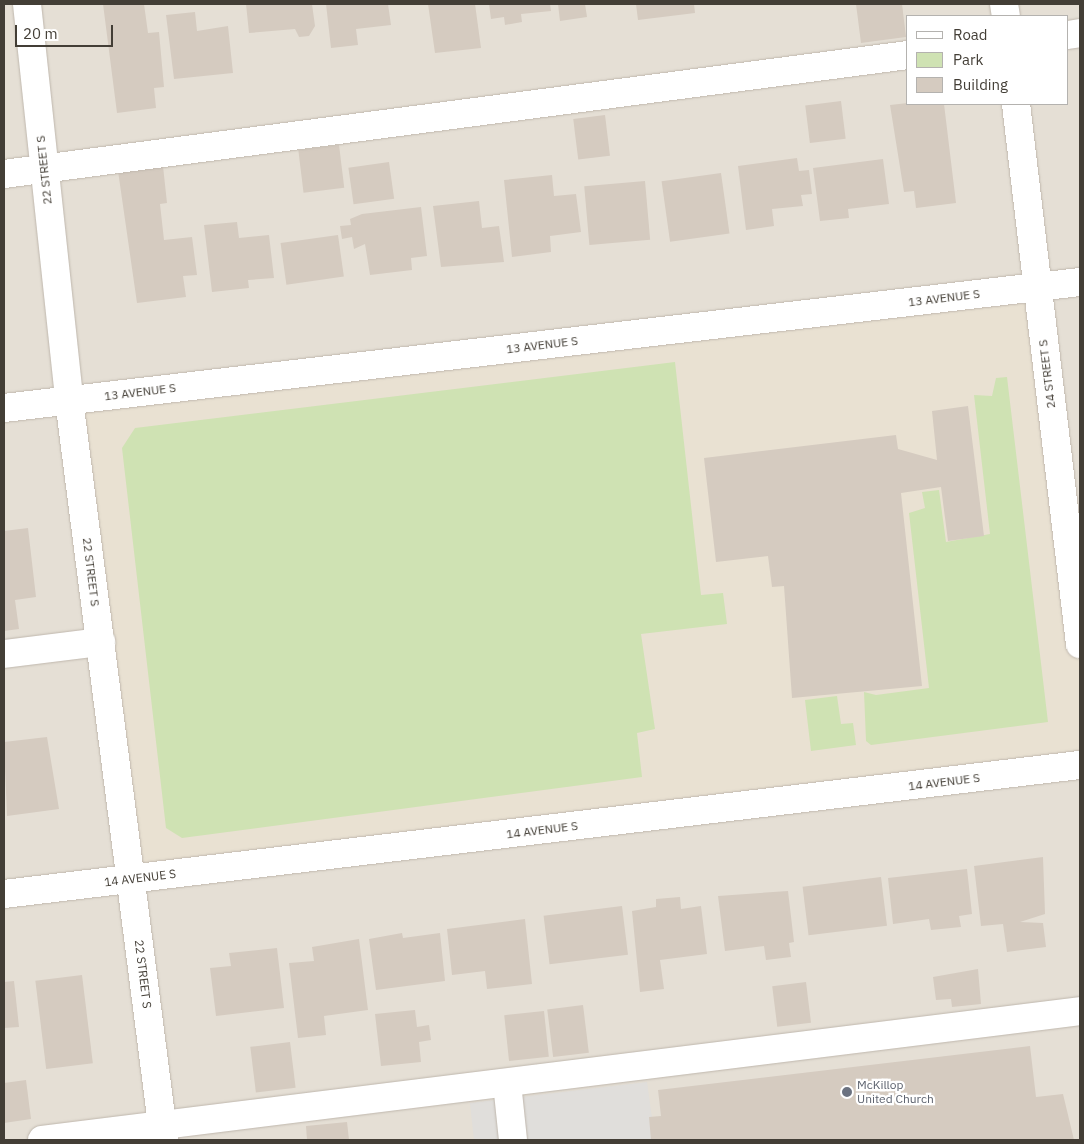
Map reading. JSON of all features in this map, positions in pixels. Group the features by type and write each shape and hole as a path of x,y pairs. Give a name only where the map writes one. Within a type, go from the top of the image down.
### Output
{"street":[{"name":"22 STREET S","path":"27,4 69,400 132,879 163,1133"},
{"path":"4,174 906,55"},
{"name":"24 STREET S","path":"1016,105 1036,288 1073,522 1080,644"},
{"name":"13 AVENUE S","path":"4,408 1080,282"},
{"path":"4,654 101,642"},
{"name":"14 AVENUE S","path":"4,894 1080,766"},
{"path":"42,1140 163,1133 507,1083 1080,1011"},
{"path":"507,1083 513,1140"}],"shaded area":[{"path":"4,4 1080,4 1080,1140 4,1140"},
{"path":"1036,287 1080,644 1080,765 131,879 69,400"},
{"path":"647,1082 655,1140 474,1140 470,1103"}],"green space":[{"path":"675,362 701,595 723,593 727,624 641,634 655,729 637,733 642,777 182,838 166,828 122,448 135,428"},
{"path":"1007,377 1048,722 871,745 866,741 864,692 876,695 929,688 909,513 925,508 922,492 939,490 946,542 990,534 974,395 992,396 996,378"},
{"path":"837,696 841,724 853,723 856,745 811,751 805,700"}],"building":[{"path":"103,4 144,4 148,33 159,32 164,87 154,88 156,108 117,113"},
{"path":"246,4 312,4 315,26 309,36 299,37 295,29 249,33"},
{"path":"326,4 388,4 391,25 356,29 358,45 331,48"},
{"path":"428,4 475,4 481,48 435,53"},
{"path":"489,4 550,4 551,11 521,14 522,22 505,25 504,17 491,19"},
{"path":"558,4 585,4 587,17 560,21"},
{"path":"636,4 694,4 695,13 638,20"},
{"path":"856,4 902,4 906,37 861,43"},
{"path":"195,12 197,31 228,26 233,73 174,79 166,15"},
{"path":"841,101 846,139 810,143 805,105"},
{"path":"906,103 906,105 944,105 956,203 916,208 914,191 904,192 890,105"},
{"path":"605,115 610,156 578,160 573,119"},
{"path":"339,145 344,188 304,193 298,150"},
{"path":"797,158 799,171 809,170 812,194 801,195 803,206 772,209 774,226 746,230 738,166"},
{"path":"883,159 889,204 848,209 849,218 820,221 813,168"},
{"path":"389,162 394,199 354,204 348,168"},
{"path":"163,166 167,203 160,204 164,240 192,237 197,275 183,276 186,297 137,303 118,171"},
{"path":"721,173 729,233 670,242 662,181"},
{"path":"552,175 554,196 576,194 581,232 550,236 551,252 512,257 504,180"},
{"path":"645,181 650,240 589,245 584,186"},
{"path":"479,201 482,228 499,226 504,262 441,267 433,206"},
{"path":"421,207 427,256 411,258 412,270 370,275 365,244 354,249 352,237 342,239 340,226 351,225 350,219 362,214"},
{"path":"237,222 239,238 269,235 274,278 248,280 249,288 212,292 204,225"},
{"path":"338,235 344,277 286,285 281,243"},
{"path":"968,406 984,536 948,541 941,487 901,493 922,686 792,698 784,586 772,587 768,556 716,562 704,458 896,435 898,449 937,460 932,411"},
{"path":"28,528 36,597 15,600 19,629 4,631 4,531"},
{"path":"47,737 59,809 7,816 4,742"},
{"path":"1043,857 1045,914 1020,922 1043,923 1046,947 1007,952 1003,924 981,926 974,866"},
{"path":"967,869 972,914 959,916 961,927 931,930 929,919 893,924 888,878"},
{"path":"881,877 887,926 809,935 803,887"},
{"path":"788,891 794,942 789,943 791,957 766,960 764,946 725,951 718,896"},
{"path":"680,897 681,909 701,906 707,954 660,960 664,989 640,992 632,911 656,907 656,899"},
{"path":"622,906 628,955 550,964 544,916"},
{"path":"525,919 532,984 487,989 485,971 452,975 447,929"},
{"path":"402,933 403,938 440,933 445,981 376,990 369,939"},
{"path":"359,939 368,1010 324,1016 326,1035 298,1038 289,963 314,961 312,947"},
{"path":"277,948 284,1008 216,1016 210,968 231,966 229,953"},
{"path":"978,969 981,1004 952,1007 951,999 936,1000 933,977"},
{"path":"82,975 93,1063 46,1069 35,981"},
{"path":"14,981 19,1027 4,1028 4,982"},
{"path":"806,982 811,1023 777,1027 772,986"},
{"path":"583,1005 589,1053 553,1057 547,1009"},
{"path":"415,1010 417,1027 429,1025 431,1040 419,1042 421,1062 381,1066 375,1014"},
{"path":"544,1011 549,1057 509,1061 504,1015"},
{"path":"290,1042 296,1088 256,1093 250,1047"},
{"name":"McKillop United Church","path":"1030,1046 1036,1097 1063,1094 1074,1140 651,1140 649,1117 661,1116 658,1090"},
{"path":"26,1080 31,1119 4,1123 4,1083"},
{"path":"347,1122 349,1140 307,1140 306,1126"}],"place":[{"name":"McKillop United Church","path":"847,1092"}]}
